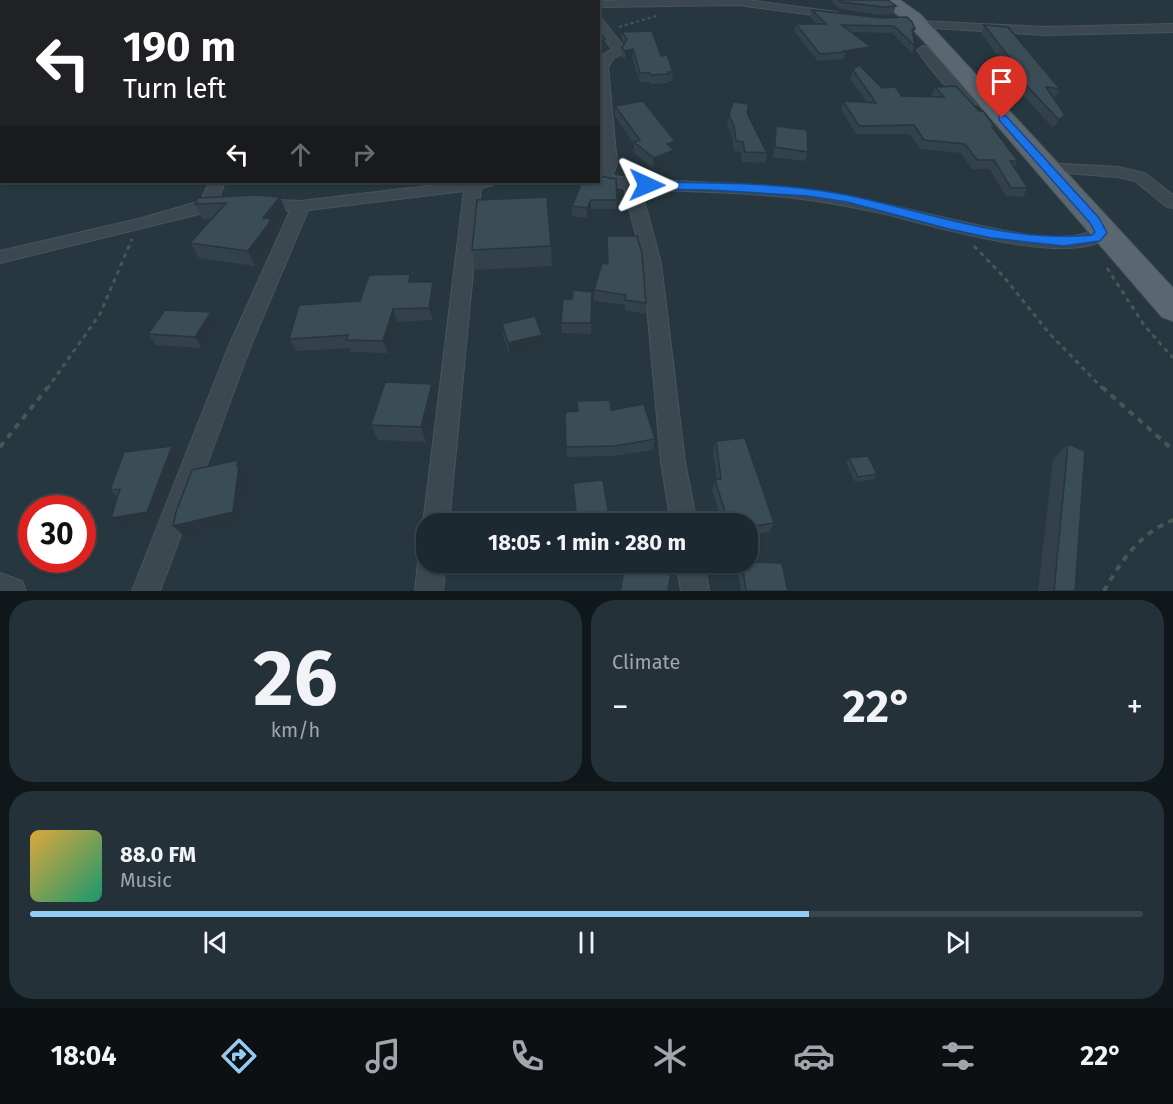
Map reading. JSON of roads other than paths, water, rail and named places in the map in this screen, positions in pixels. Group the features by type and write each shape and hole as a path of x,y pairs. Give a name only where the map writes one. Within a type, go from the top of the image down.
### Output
{"main road":[{"path":"908,24 988,101 1046,168 1095,230 1173,309"}],"street":[{"path":"600,4 695,0 738,1 848,17"},
{"path":"908,24 1045,31 1173,28"},
{"path":"600,178 604,176 609,164 602,68 608,57 618,51 618,47 603,26"},
{"path":"1046,168 1118,172 1140,177 1173,203"},
{"path":"600,179 632,185 711,186 808,193 847,199 949,225 1028,239 1077,241 1095,230"},
{"path":"208,205 217,183"},
{"path":"0,257 94,232 140,224 208,205 262,203 301,206 480,183 437,513"},
{"path":"632,185 652,263 671,451 682,513"},
{"path":"146,591 239,348 301,206"},
{"path":"429,591 431,573"},
{"path":"692,573 694,591"},
{"path":"0,587 12,591"}]}
